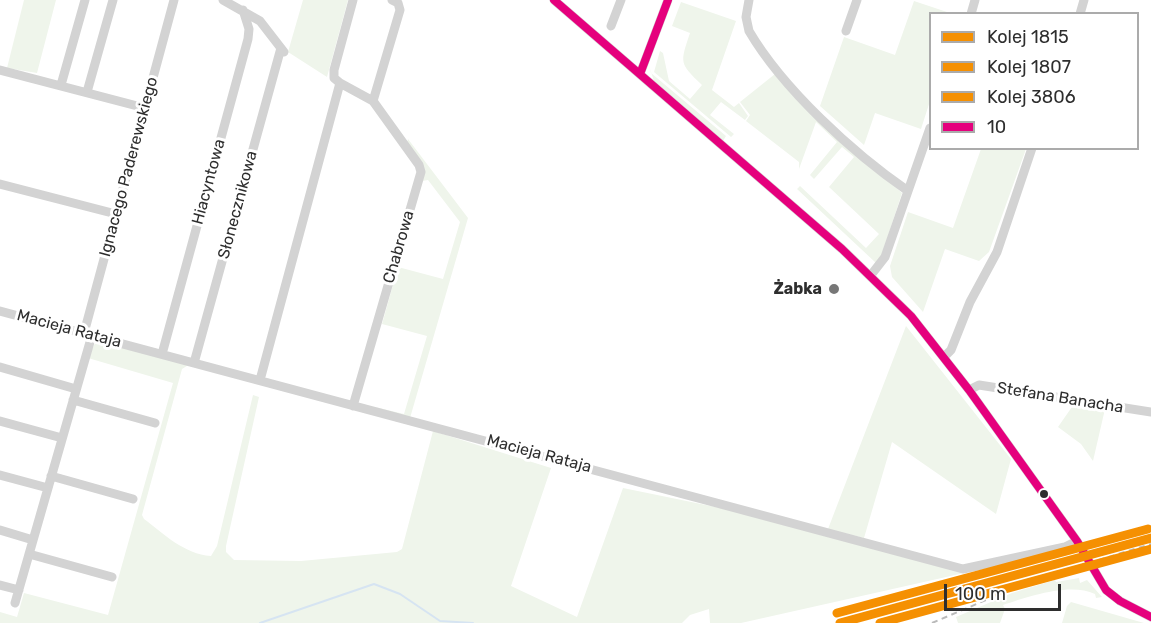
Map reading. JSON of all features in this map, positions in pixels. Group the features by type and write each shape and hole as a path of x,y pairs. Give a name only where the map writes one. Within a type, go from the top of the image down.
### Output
{"street":[{"path":"61,86 85,0"},
{"path":"87,92 113,0"},
{"name":"Ignacego Paderewskiego","path":"15,603 76,389 116,214 174,0"},
{"path":"224,0 243,10"},
{"path":"260,380 340,83 334,78 334,70 353,0"},
{"path":"373,101 400,10 398,3 392,0"},
{"path":"554,0 871,275 911,316 969,390 1077,541 1106,590 1120,602 1151,617"},
{"path":"611,26 621,0"},
{"path":"640,74 668,0"},
{"path":"748,0 746,16 749,31 809,107 908,191"},
{"path":"846,31 857,0"},
{"name":"Słonecznikowa","path":"194,363 282,50 260,21 243,10"},
{"name":"Hiacyntowa","path":"162,354 248,39 249,29 243,10"},
{"path":"0,70 145,108"},
{"name":"Chabrowa","path":"340,83 373,101 419,165 421,172 353,406"},
{"path":"871,275 885,257 929,131"},
{"path":"944,357 951,350 970,302 997,252 1031,150"},
{"path":"0,184 116,214"},
{"name":"Macieja Rataja","path":"0,311 963,569 997,563 1070,545 1077,541"},
{"path":"0,367 76,389"},
{"name":"Stefana Banacha","path":"969,390 979,385 1151,412"},
{"path":"73,400 155,423"},
{"path":"0,421 62,438"},
{"path":"0,475 48,488"},
{"path":"51,476 133,499"},
{"path":"0,530 33,540"},
{"path":"29,554 112,578"},
{"path":"0,585 19,590"}],"shaded area":[{"path":"24,0 56,0 37,73 7,68"},
{"path":"303,0 348,0 327,77 288,52"},
{"path":"914,1 947,12 929,12 929,104 921,129 875,113 864,145 820,106 844,37 895,55"},
{"path":"681,2 736,21 712,90 734,107 739,103 748,116 745,120 721,102 710,115 734,134 731,137 654,72 660,51 663,53 669,81 690,99 702,85 685,67 683,57 690,33 672,26"},
{"path":"651,73 726,136 723,141 654,81"},
{"path":"775,74 808,109 902,193 881,257 876,263 797,189 800,186 866,248 879,234 829,187 854,157 842,147 814,179 810,175 837,142 816,122 799,169 799,162 746,121 750,115 740,102"},
{"path":"408,139 468,218 410,418 371,406 404,414 427,336 382,324 398,267 443,279 460,222 428,180 422,181 424,167 407,143"},
{"path":"981,150 1026,150 989,252 979,261 945,249 923,312 892,277 890,266 908,212 953,228"},
{"path":"906,326 1011,459 996,514 892,442 864,538 828,529"},
{"path":"96,341 190,364 182,369 142,515 144,519 175,542 201,554 211,556 217,546 253,395 259,397 226,546 226,552 234,560 301,561 397,552 402,549 433,431 551,468 511,586 577,617 623,488 745,513 964,573 741,623 710,623 709,609 690,615 682,623 0,623 0,612 17,617 24,593 108,615 173,383 88,358"},
{"path":"1074,404 1105,409 1093,461 1081,444 1058,427"},
{"path":"1079,578 1080,583 1087,580 1102,597 1096,598 1095,594 1085,591 1049,592 1003,605 1005,609 1000,623 958,623 956,617 1012,593 1055,580 1056,582"},
{"path":"1071,602 1144,623 1062,623 1067,606"}],"waterway":[{"path":"260,623 374,584 400,594 440,621 473,623"}],"railway":[{"path":"932,623 1033,580 1151,544"}],"rail line":[{"name":"3806","path":"837,613 1148,529"},
{"name":"1815","path":"840,623 1151,538"},
{"name":"1807","path":"880,623 1151,549"}],"transit line":[{"name":"10","path":"554,0 842,249 911,316 969,390 1077,541 1106,590 1120,601 1151,617"},
{"name":"10","path":"640,74 668,0"}],"place":[{"name":"Żabka","path":"834,289"}]}
